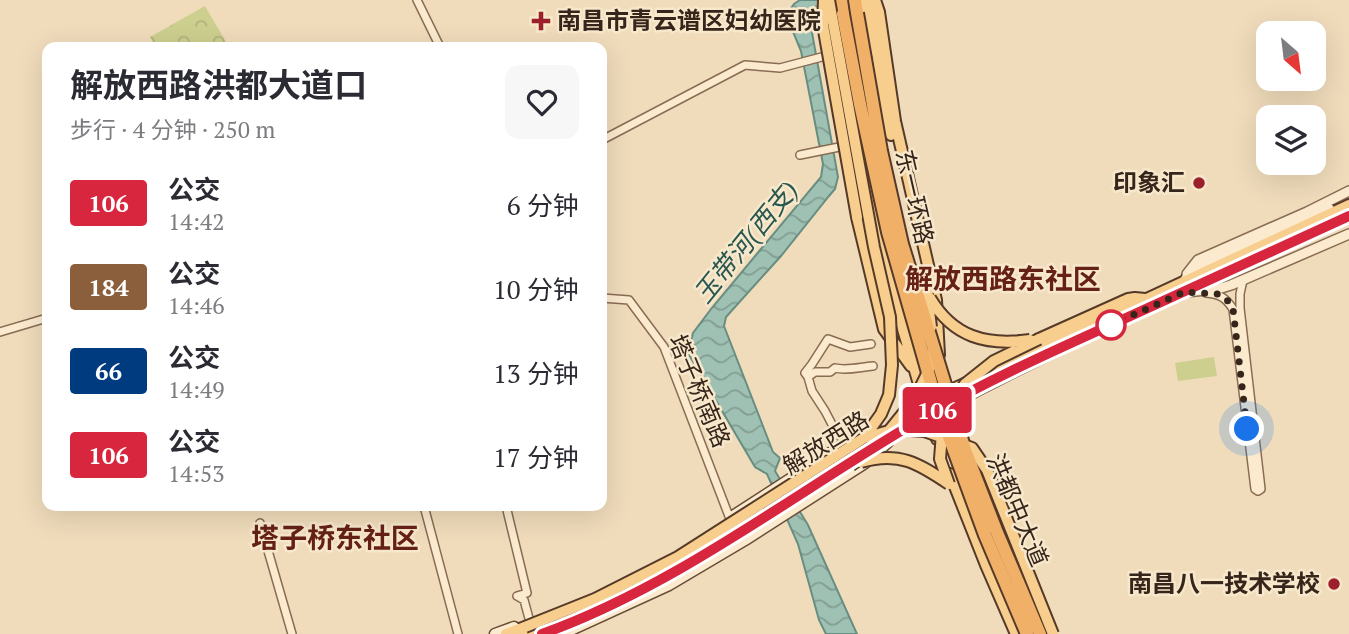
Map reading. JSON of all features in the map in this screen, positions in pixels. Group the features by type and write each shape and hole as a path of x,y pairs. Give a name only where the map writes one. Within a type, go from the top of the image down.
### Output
{"highway":[{"name":"东一环路","path":"841,0 888,232 937,404 985,535 1027,634"},
{"name":"东一环路","path":"855,0 881,150 902,244 965,450 1040,634"}],"main road":[{"path":"824,0 822,25 857,217 884,329 916,374"},
{"path":"831,0 874,247 890,317 892,365 889,395 881,414 864,438"},
{"name":"洪都中大道","path":"831,0 860,143 903,329 927,410 1014,634"},
{"path":"702,555 751,530 864,456 888,434 930,369 934,350 927,294 886,115 869,0"},
{"path":"875,0 895,121 936,300 939,355"},
{"path":"862,6 883,135 906,243 939,355"},
{"name":"解放西路","path":"953,396 1182,288 1349,202"},
{"name":"解放西路","path":"542,634 649,587 702,555 762,513 953,396 1147,299 1182,288 1349,218"},
{"path":"927,294 937,310 965,333 1001,343 1039,339"},
{"path":"1014,634 948,484 940,459 940,440 946,413 965,384 994,361 1128,299 1147,299"},
{"name":"洪都中大道","path":"939,355 968,447 1046,634"},
{"path":"804,487 848,442 899,427"},
{"path":"562,634 669,585 762,513 804,487 865,463 899,427"},
{"path":"506,634 595,599 678,558 864,438 896,429 924,431 972,449 987,470 1053,634"},
{"path":"851,465 878,457 905,459 948,484"},
{"name":"解放西路","path":"525,628 596,604 685,558 731,523 762,513"},
{"path":"495,634 525,628"}],"street":[{"path":"417,0 438,42"},
{"path":"607,137 745,65 780,68 842,52"},
{"path":"800,155 860,143"},
{"path":"1182,288 1198,260 1349,191"},
{"path":"1182,288 1218,289 1243,281 1349,234"},
{"path":"1182,288 1219,294 1233,309 1255,489 1258,491 1261,489 1240,308 1243,281"},
{"name":"塔子桥南路","path":"607,298 629,300 664,346 731,523"},
{"path":"0,332 42,319"},
{"path":"848,442 837,434 811,391 805,373 828,339 850,347 871,344"},
{"path":"808,377 815,372 830,372 835,368 844,370 873,366"},
{"path":"425,511 458,634"},
{"path":"507,511 527,593 517,596 524,600 525,628"},
{"path":"260,523 292,634"}],"green space":[{"path":"205,6 226,42 153,42 150,37"},
{"path":"1214,357 1217,376 1178,381 1175,363"}],"water":[{"path":"800,0 865,0 816,10 812,16 811,27 838,177 835,189 781,256 726,317 724,326 773,452 780,458 775,471 808,525 857,634 826,634 819,620 798,544 767,474 755,467 688,353 693,333 711,309 821,177 823,164 801,51 787,14"}],"bus line":[{"name":"106","path":"542,634 649,587 859,456 954,401 1030,362 1349,216"}],"place":[{"name":"南昌市青云谱区妇幼医院","path":"541,21"},
{"name":"印象汇","path":"1199,183"},
{"name":"南昌八一技术学校","path":"1334,584"}],"district":[{"name":"解放西路东社区","path":"1003,279"},
{"name":"塔子桥东社区","path":"335,538"}],"route":[{"path":"1111,325 1184,292 1219,294 1233,309 1247,429"}],"water label":[{"name":"玉带河(西支)","path":"746,242"}]}
